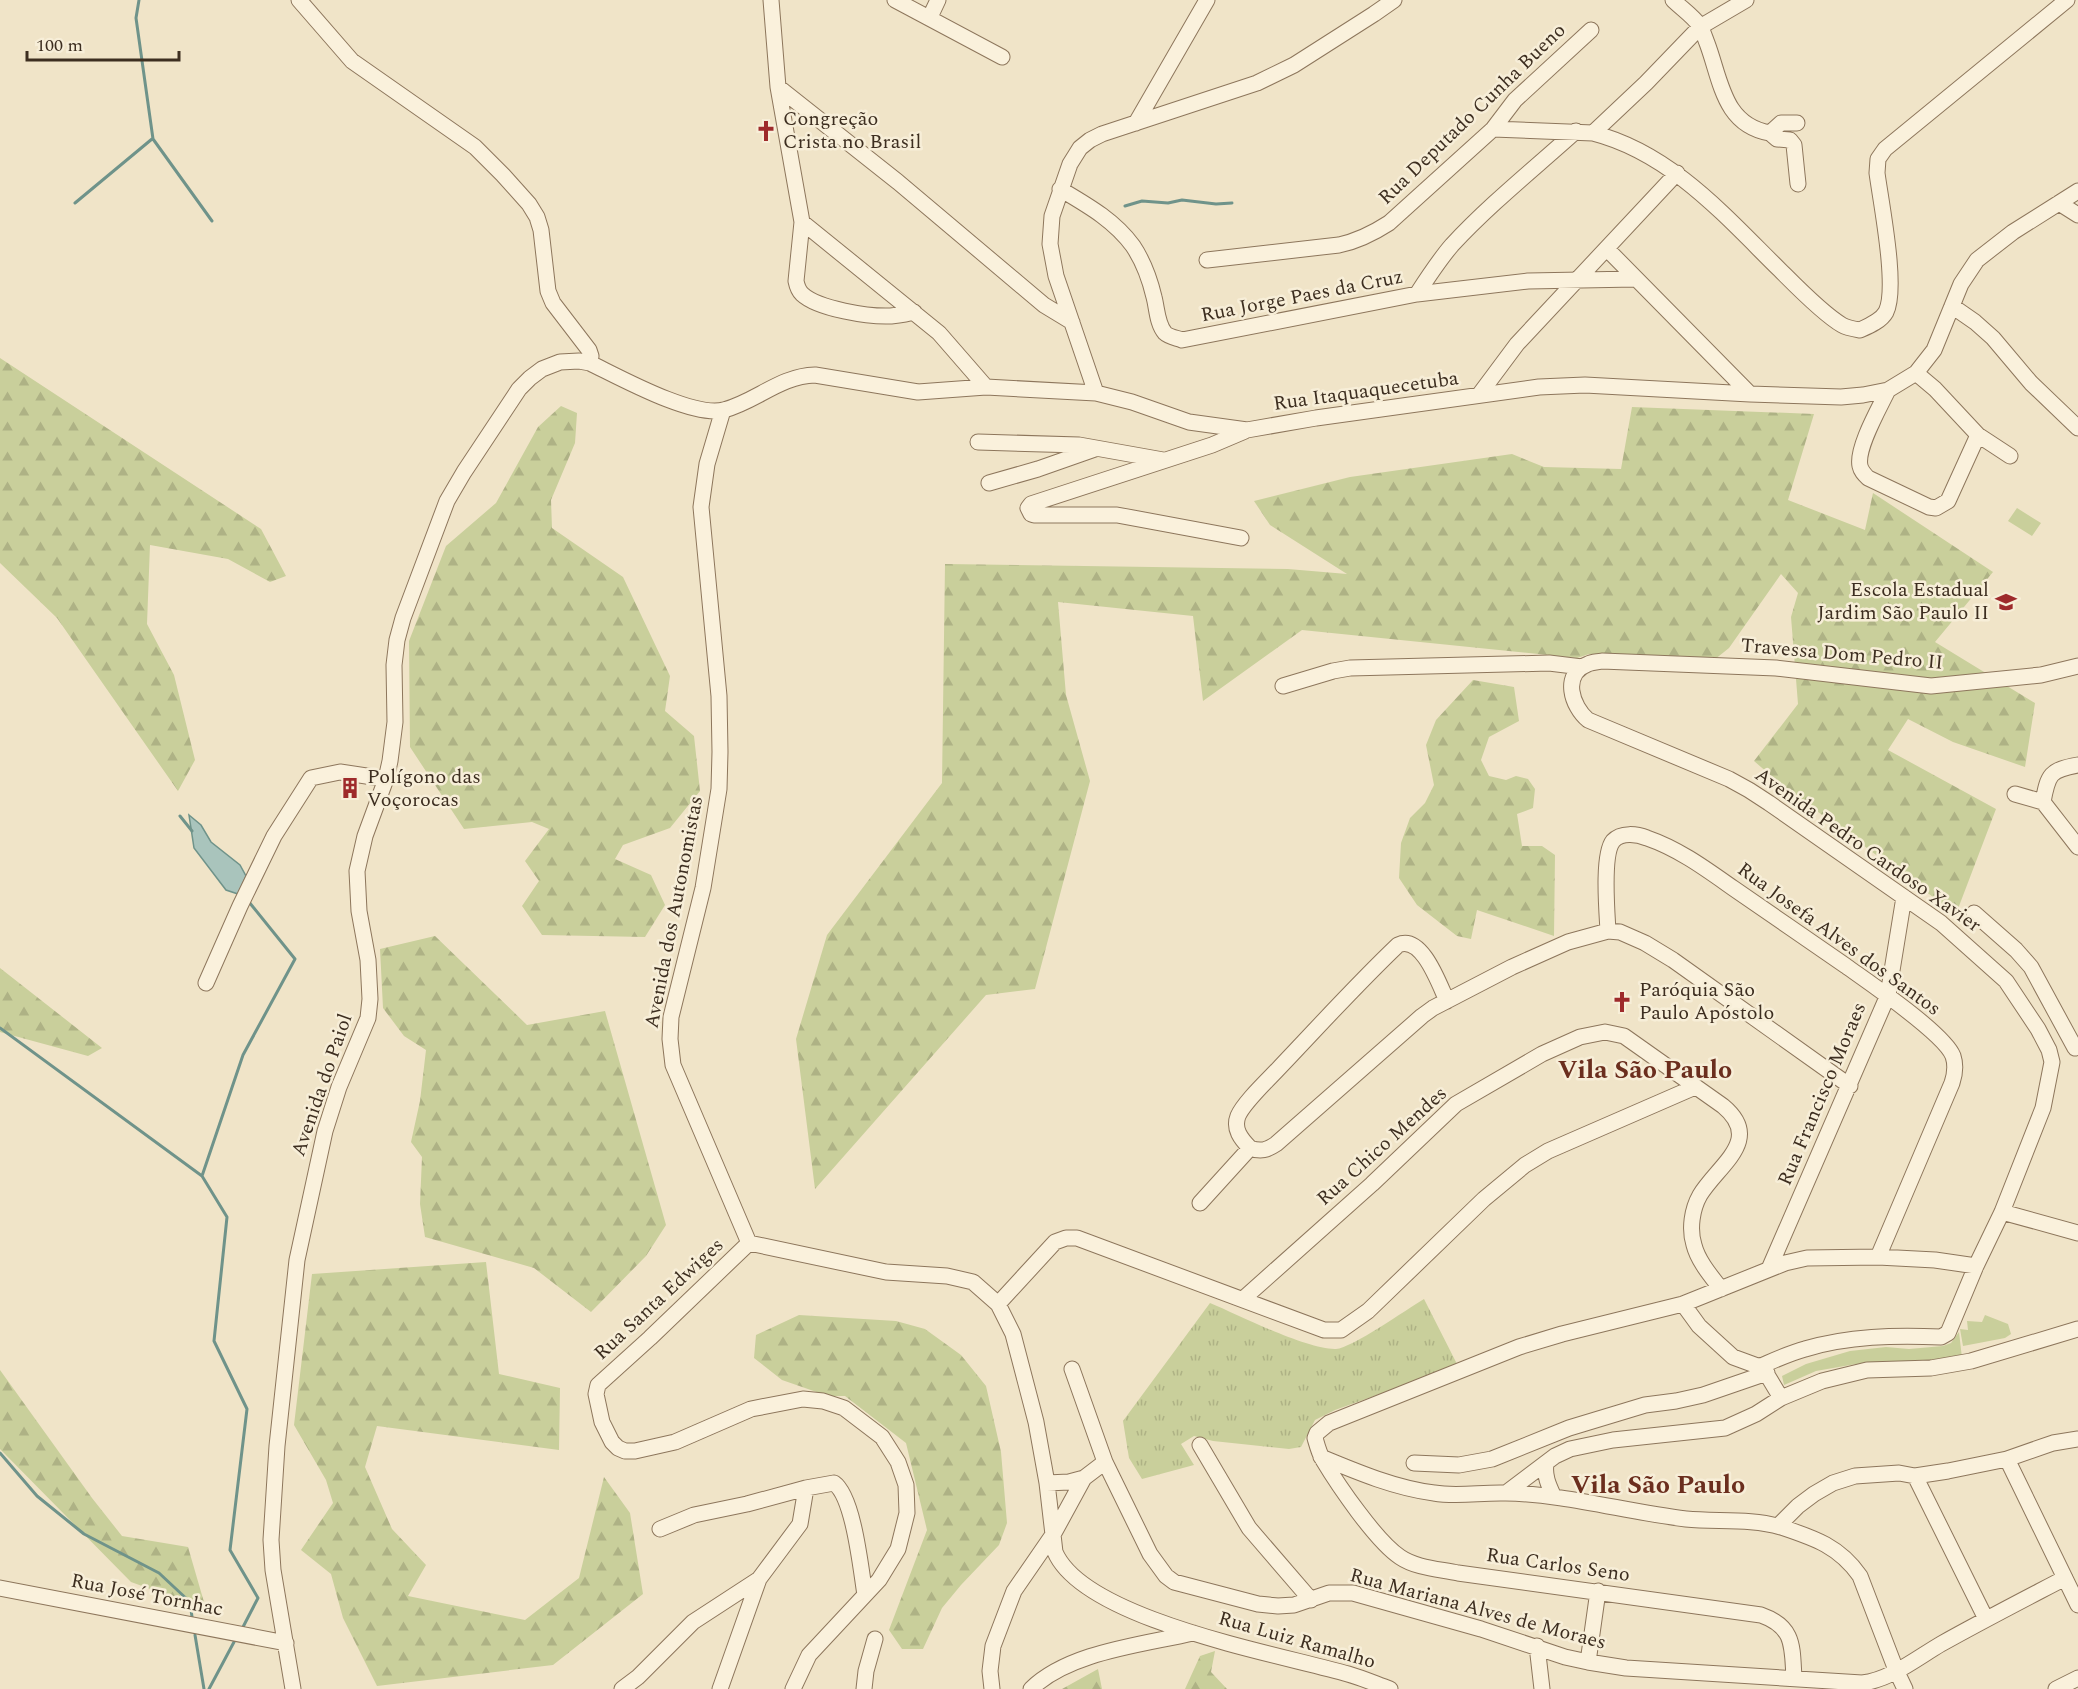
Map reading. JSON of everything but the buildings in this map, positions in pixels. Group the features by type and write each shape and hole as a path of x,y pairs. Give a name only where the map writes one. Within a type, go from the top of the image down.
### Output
{"street":[{"path":"299,0 352,62 475,147 529,204 537,217 541,230 548,291 553,303 589,350 590,363 660,396 692,406 723,410"},
{"path":"895,0 1002,57"},
{"path":"930,17 938,0"},
{"path":"1136,123 1207,0"},
{"path":"1096,393 1051,257 1052,216 1070,164 1080,148 1102,134 1257,83 1294,65 1394,0"},
{"path":"1673,0 1700,27 1726,99 1734,112 1762,131 1777,139 1790,140 1794,145 1798,184"},
{"path":"1593,133 1700,27 1746,0"},
{"path":"1493,129 1593,133 1609,137 1633,148 1677,173 1718,207 1806,296 1843,325 1860,330 1875,323 1885,314 1890,300 1889,261 1877,173 1878,159 1884,149 2067,0"},
{"path":"774,1 778,87 802,222 796,281 798,289 803,295 831,307 891,316 914,312"},
{"name":"Rua Deputado Cunha Bueno","path":"1207,260 1360,241 1389,223 1493,129 1515,100 1591,30"},
{"path":"778,87 898,182 1044,305 1072,322"},
{"path":"1762,131 1781,123 1797,123"},
{"path":"1417,294 1452,245 1576,131"},
{"path":"1479,395 1517,344 1677,173"},
{"name":"Rua Jorge Paes da Cruz","path":"1060,189 1117,226 1134,248 1143,265 1154,296 1159,322 1165,333 1182,340 1417,294 1528,281 1635,279"},
{"name":"Rua Itaquaquecetuba","path":"723,410 779,382 799,375 837,377 918,392 986,387 1096,393 1132,402 1189,422 1247,430 1316,418 1539,387 1585,385 1841,397 1888,390 1916,373 1934,350 1961,284 1977,260 2013,232 2078,192"},
{"path":"2059,203 2078,215"},
{"path":"802,222 939,333 986,387"},
{"path":"1607,249 1750,394"},
{"path":"1952,306 1993,338 2031,383 2078,428"},
{"name":"Avenida do Paiol","path":"293,1689 273,1570 271,1540 284,1365 297,1260 317,1164 339,1087 368,1018 370,999 368,960 359,911 357,871 365,837 386,779 395,722 394,665 397,640 416,581 447,501 502,415 530,378 542,369 560,362 590,363"},
{"path":"1916,373 1935,389 1978,435 2010,456"},
{"path":"1888,390 1861,450 1860,465 1868,477 1929,507 1936,508 1948,501 1978,435"},
{"name":"Avenida dos Autonomistas","path":"723,410 707,464 702,507 719,696 719,789 708,862 671,1017 670,1039 673,1065 749,1243"},
{"path":"1189,422 1195,450"},
{"path":"1241,538 1117,515 1034,515 1029,511 1031,504 1195,450 1247,430"},
{"path":"978,442 1079,445 1163,460"},
{"path":"989,483 1038,469 1098,447"},
{"name":"Travessa Dom Pedro II","path":"1582,667 1588,663 1602,661 1776,668 1931,686 2041,675 2078,666"},
{"path":"1283,686 1313,676 1350,668 1549,663 1582,667"},
{"name":"Avenida Pedro Cardoso Xavier","path":"1582,667 1576,673 1570,693 1580,714 1588,720 1682,758 1749,790 1941,922 2006,981 2024,1006 2049,1050 2051,1070 2043,1108 2002,1212 1949,1331 1941,1337 1888,1336 1827,1343 1802,1349 1764,1370"},
{"path":"2043,802 2046,781 2052,773 2058,768 2078,765"},
{"path":"206,983 274,836 311,778 340,772 386,779"},
{"path":"2015,794 2043,802 2078,847"},
{"name":"Rua Josefa Alves dos Santos","path":"1608,931 1606,880 1609,848 1614,840 1622,836 1634,835 1669,848 1698,864 1888,995 1947,1046 1953,1056 1955,1073 1878,1257"},
{"name":"Rua Francisco Moraes","path":"1769,1269 1888,995 1904,897"},
{"path":"1974,913 2016,950 2031,968 2076,1048 2049,1050"},
{"path":"1447,1001 1429,962 1411,943 1404,942 1390,952 1259,1089 1239,1113 1236,1123 1237,1131 1250,1148 1260,1151 1270,1148 1422,1016 1512,967 1568,942 1608,931 1620,932 1645,943 1673,960 1850,1086"},
{"name":"Rua Chico Mendes","path":"1243,1299 1456,1104 1561,1046 1594,1033 1614,1033 1624,1036 1734,1115 1739,1128 1739,1138 1731,1157 1700,1195 1694,1211 1692,1228 1696,1252 1708,1273 1721,1289"},
{"path":"998,1304 1055,1242 1066,1238 1077,1238 1324,1330 1341,1330 1368,1311 1484,1199 1525,1165 1548,1151 1695,1087"},
{"path":"1200,1203 1250,1148"},
{"path":"2002,1212 2078,1233"},
{"path":"749,1243 886,1272 946,1276 973,1282 998,1304 1013,1334 1036,1422 1054,1533"},
{"name":"Rua Santa Edwiges","path":"749,1243 598,1385 596,1394 602,1422 612,1442 618,1448 626,1451 675,1442 751,1409 803,1399 823,1401 844,1407 882,1437 898,1462 906,1485 907,1513 898,1549 879,1580 809,1655 794,1689"},
{"path":"1905,1689 1868,1591 1851,1562 1826,1543 1778,1526 1688,1519 1554,1497 1506,1493 1437,1494 1416,1491 1363,1474 1321,1457 1315,1438 1317,1433 1329,1423 1519,1347 1683,1304 1769,1269 1807,1258 1926,1259 1976,1266"},
{"path":"1683,1304 1699,1326 1733,1357 1764,1370 1781,1398"},
{"path":"1506,1493 1555,1456 1570,1449 1613,1440 1725,1428 1756,1414 1781,1398 1822,1381 1867,1370 1931,1368 1971,1361 2078,1329"},
{"name":"Rua Mariana Alves de Moraes","path":"1072,1369 1105,1462 1150,1554 1166,1576 1184,1586 1258,1604 1294,1605 1329,1593 1353,1593 1588,1662 1626,1668 1862,1683 1872,1682 1896,1670 2065,1578"},
{"path":"1414,1463 1459,1465 1492,1459 1569,1428 1645,1405 1703,1395 1764,1370"},
{"path":"1778,1526 1798,1506 1833,1483 1855,1476 1899,1473 1915,1476 2007,1459 2053,1443 2078,1439"},
{"path":"1200,1445 1249,1528 1311,1600"},
{"name":"Rua Carlos Seno","path":"1321,1457 1368,1523 1401,1557 1420,1565 1458,1573 1717,1608 1771,1619 1786,1630 1790,1639 1794,1678"},
{"path":"2007,1459 2078,1605"},
{"path":"1047,1483 1069,1482 1084,1478 1105,1462"},
{"path":"1546,1464 1544,1472 1554,1497"},
{"path":"1915,1476 1986,1619"},
{"path":"992,1689 990,1671 993,1646 1002,1618 1014,1591 1054,1533 1084,1478"},
{"path":"660,1529 694,1515 831,1483 840,1487 847,1504 865,1595"},
{"path":"720,1689 759,1579 800,1524 806,1488"},
{"name":"Rua Luiz Ramalho","path":"1054,1533 1055,1552 1059,1562 1088,1587 1113,1604 1193,1633 1350,1674 1390,1689"},
{"path":"622,1689 638,1677 693,1622 759,1579"},
{"name":"Rua José Tornhac","path":"0,1588 286,1643"},
{"path":"1588,1662 1598,1591"},
{"name":"Rua Luiz Ramalho","path":"1030,1689 1042,1678 1080,1659 1193,1633"},
{"path":"864,1689 874,1639"},
{"path":"1537,1646 1542,1689"},
{"path":"2056,1689 2078,1678"}],"green space":[{"path":"0,358 261,529 286,576 270,582 228,559 150,545 147,624 174,675 195,760 178,791 57,618 0,563"},
{"path":"561,406 577,413 575,443 551,500 552,528 623,577 670,676 665,711 694,736 700,791 670,828 623,845 615,859 651,875 665,905 645,937 542,935 522,906 539,881 525,861 549,829 532,822 464,829 410,747 409,641 446,546 496,503 538,427"},
{"path":"1632,407 1814,414 1788,500 1865,530 1873,493 1993,572 1935,642 2035,703 2025,767 1953,742 1908,719 1888,750 1996,809 1956,914 1783,786 1754,761 1798,704 1791,617 1798,593 1781,574 1729,648 1714,660 1589,654 1577,658 1302,630 1203,701 1193,616 1058,602 1066,695 1090,781 1035,989 986,995 815,1189 796,1039 827,935 942,783 945,564 1288,569 1347,574 1270,525 1254,501 1350,477 1512,454 1544,467 1621,469"},
{"path":"2017,508 2041,523 2032,536 2008,521"},
{"path":"1473,680 1514,687 1519,721 1489,737 1481,760 1489,776 1506,780 1516,776 1528,779 1535,789 1533,808 1517,814 1522,846 1542,846 1555,855 1554,936 1477,910 1471,939 1457,936 1417,905 1399,878 1401,843 1410,818 1425,803 1434,785 1426,745 1436,720"},
{"path":"435,936 527,1025 605,1011 666,1225 646,1256 591,1312 534,1268 425,1237 420,1204 422,1157 411,1142 420,1101 426,1050 404,1036 383,1008 380,949"},
{"path":"0,968 102,1048 88,1056 0,1032"},
{"path":"486,1262 499,1374 560,1388 559,1450 377,1426 365,1467 392,1529 426,1565 408,1596 525,1620 579,1578 604,1477 630,1513 643,1594 553,1665 377,1686 343,1618 331,1574 301,1550 333,1503 326,1480 294,1425 312,1274"},
{"path":"1424,1299 1458,1366 1335,1410 1315,1420 1301,1447 1289,1449 1213,1441 1194,1436 1181,1444 1194,1465 1142,1479 1129,1458 1123,1421 1210,1303 1291,1338 1323,1348 1336,1349 1354,1342"},
{"path":"799,1315 896,1321 925,1329 961,1355 986,1386 1001,1452 1007,1523 999,1545 942,1608 923,1649 902,1649 889,1630 927,1530 906,1443 845,1396 828,1396 782,1380 754,1358 756,1335"},
{"path":"1985,1315 2008,1324 2011,1334 2005,1338 1963,1346 1960,1329 1968,1330 1967,1321 1982,1322"},
{"path":"1959,1332 1962,1358 1856,1364 1816,1371 1784,1385 1782,1376 1806,1364 1850,1351 1886,1347 1909,1349 1943,1346 1951,1343"},
{"path":"0,1370 122,1536 188,1547 206,1609 131,1582 0,1449"},
{"path":"1215,1651 1211,1672 1227,1689 1185,1689 1200,1656"},
{"path":"1098,1669 1102,1689 1062,1689"}],"water":[{"path":"189,815 201,825 211,842 240,865 246,876 238,894 226,890 194,848"}],"waterway":[{"path":"139,0 136,18 153,139 212,221"},
{"path":"75,203 152,139"},
{"path":"1125,206 1142,201 1168,203 1182,200 1216,204 1232,203"},
{"path":"180,816 192,831"},
{"path":"243,1627 258,1598 230,1550 247,1409 214,1341 227,1217 202,1176 243,1055 295,959 249,902"},
{"path":"0,1028 202,1176"},
{"path":"0,1453 37,1496 84,1534 159,1573 190,1602 192,1617"},
{"path":"195,1635 204,1689"},
{"path":"209,1689 234,1642"}],"place":[{"name":"Congreção Crista no Brasil","path":"766,131"},
{"name":"Escola Estadual Jardim São Paulo II","path":"2006,602"},
{"name":"Polígono das Voçorocas","path":"350,788"},
{"name":"Paróquia São Paulo Apóstolo","path":"1622,1002"}],"district":[{"name":"Vila São Paulo","path":"1645,1070"},
{"name":"Vila São Paulo","path":"1658,1485"}]}
